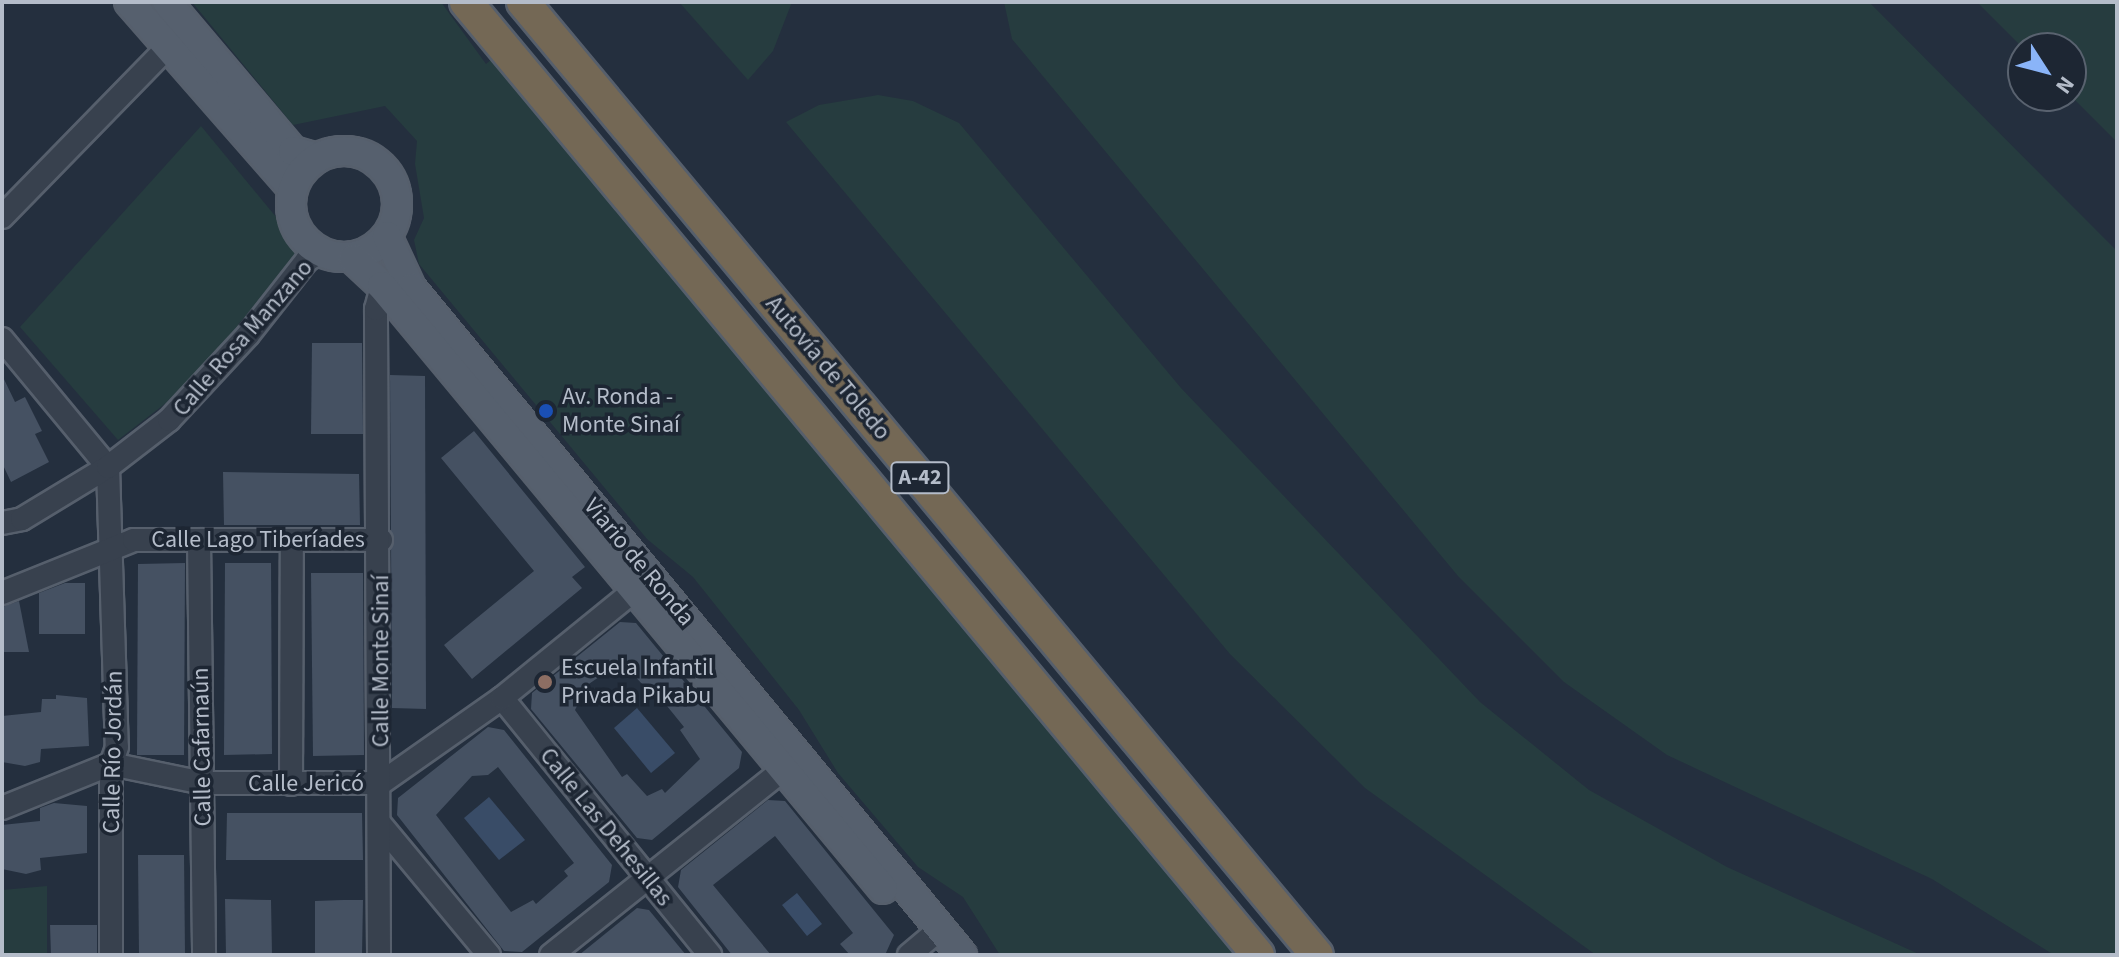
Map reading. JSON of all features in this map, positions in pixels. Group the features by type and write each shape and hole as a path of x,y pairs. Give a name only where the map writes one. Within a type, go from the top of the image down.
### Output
{"highway":[{"name":"Autovía de Toledo","path":"466,2 1258,955"},
{"name":"Autovía de Toledo","path":"523,2 1317,955"}],"main road":[{"path":"129,2 292,188 297,227 321,252 353,259 387,236 397,215 396,192 386,171 351,151 317,158 293,151 167,2"},
{"path":"292,188 317,158"},
{"name":"Viario de Ronda","path":"387,236 411,288 928,945"},
{"name":"Viario de Ronda","path":"353,259 382,286 928,945 962,955"}],"street":[{"path":"2,217 167,48"},
{"name":"Calle Rosa Manzano","path":"2,523 22,519 108,467 169,420 307,260 321,252"},
{"name":"Calle Monte Sinaí","path":"379,955 381,540 376,309 382,286"},
{"path":"2,339 108,467"},
{"name":"Calle Río Jordán","path":"108,467 117,747 111,764 111,955"},
{"name":"Calle Lago Tiberíades","path":"2,593 134,540 381,540"},
{"name":"Calle Cafarnaún","path":"199,540 204,955"},
{"path":"291,784 292,540"},
{"path":"381,783 502,698 635,590"},
{"name":"Calle Las Dehesillas","path":"502,698 710,955"},
{"path":"2,808 111,764"},
{"name":"Calle Jericó","path":"111,764 203,783 381,783"},
{"path":"551,955 784,769"},
{"path":"381,825 489,955"}],"green space":[{"path":"192,2 441,2 486,64 505,48 1236,955 1000,955 963,897 918,867 838,773 799,710 693,577 647,539 419,264 414,240 424,218 415,164 417,141 385,106 293,125"},
{"path":"679,2 792,2 773,51 748,80"},
{"path":"1004,2 1869,2 2117,251 2117,955 2054,955 1932,879 1667,755 1564,682 1458,576 1012,39"},
{"path":"1977,2 2117,2 2117,142 2087,112 2087,32 2007,32"},
{"path":"878,95 913,101 959,123 1181,388 1480,702 1589,790 1727,867 1921,955 1596,955 1365,788 1230,654 786,122 819,105"},
{"path":"201,126 281,223 296,255 221,346 166,403 118,440 20,327"},
{"path":"47,886 47,955 2,955 2,890"}],"water":[{"path":"637,708 675,753 651,773 614,728"},
{"path":"489,797 525,840 499,860 464,818"},
{"path":"797,893 822,924 807,936 782,905"}],"building":[{"path":"312,343 362,343 363,434 311,434"},
{"path":"2,375 15,402 25,397 42,431 35,434 49,462 11,482 2,463"},
{"path":"390,375 425,376 426,709 392,708"},
{"path":"474,431 585,567 572,577 582,588 472,679 444,645 534,571 441,458"},
{"path":"223,472 359,474 360,525 224,525"},
{"path":"185,563 184,755 137,755 138,564"},
{"path":"225,563 271,563 272,754 224,755"},
{"path":"311,573 363,573 364,755 313,756"},
{"path":"65,583 85,583 85,634 39,634 39,593"},
{"path":"19,601 29,652 2,652 2,607"},
{"path":"620,622 636,623 742,752 739,768 652,840 637,838 531,709 532,693","holes":["621,662 646,688 650,685 684,727 680,730 700,759 665,793 662,789 647,796 627,774 622,777 575,710 583,694 580,690"]},
{"path":"56,695 87,698 89,746 41,749 40,762 25,766 2,762 2,716 41,712 42,699 56,699"},
{"path":"488,727 504,730 612,865 609,882 522,952 504,951 397,815 398,798","holes":["498,767 574,863 564,871 568,876 536,904 533,900 511,912 436,815 472,776 488,775"]},
{"path":"768,800 785,801 894,935 885,955 850,955 840,944 853,933 775,836 713,885 771,955 732,955 678,887 681,870"},
{"path":"54,803 87,806 87,853 40,858 41,870 26,874 2,869 2,825 40,821 40,808"},
{"path":"227,813 362,813 363,860 226,860"},
{"path":"138,855 184,855 185,955 139,955"},
{"path":"225,899 271,900 272,955 226,955"},
{"path":"363,900 362,955 315,955 315,901"},
{"path":"637,908 649,910 686,955 579,955"},
{"path":"50,925 97,925 97,955 51,955"}],"place":[{"name":"Av. Ronda - Monte Sinaí","path":"546,411"},
{"name":"Escuela Infantil Privada Pikabu","path":"545,682"}]}
